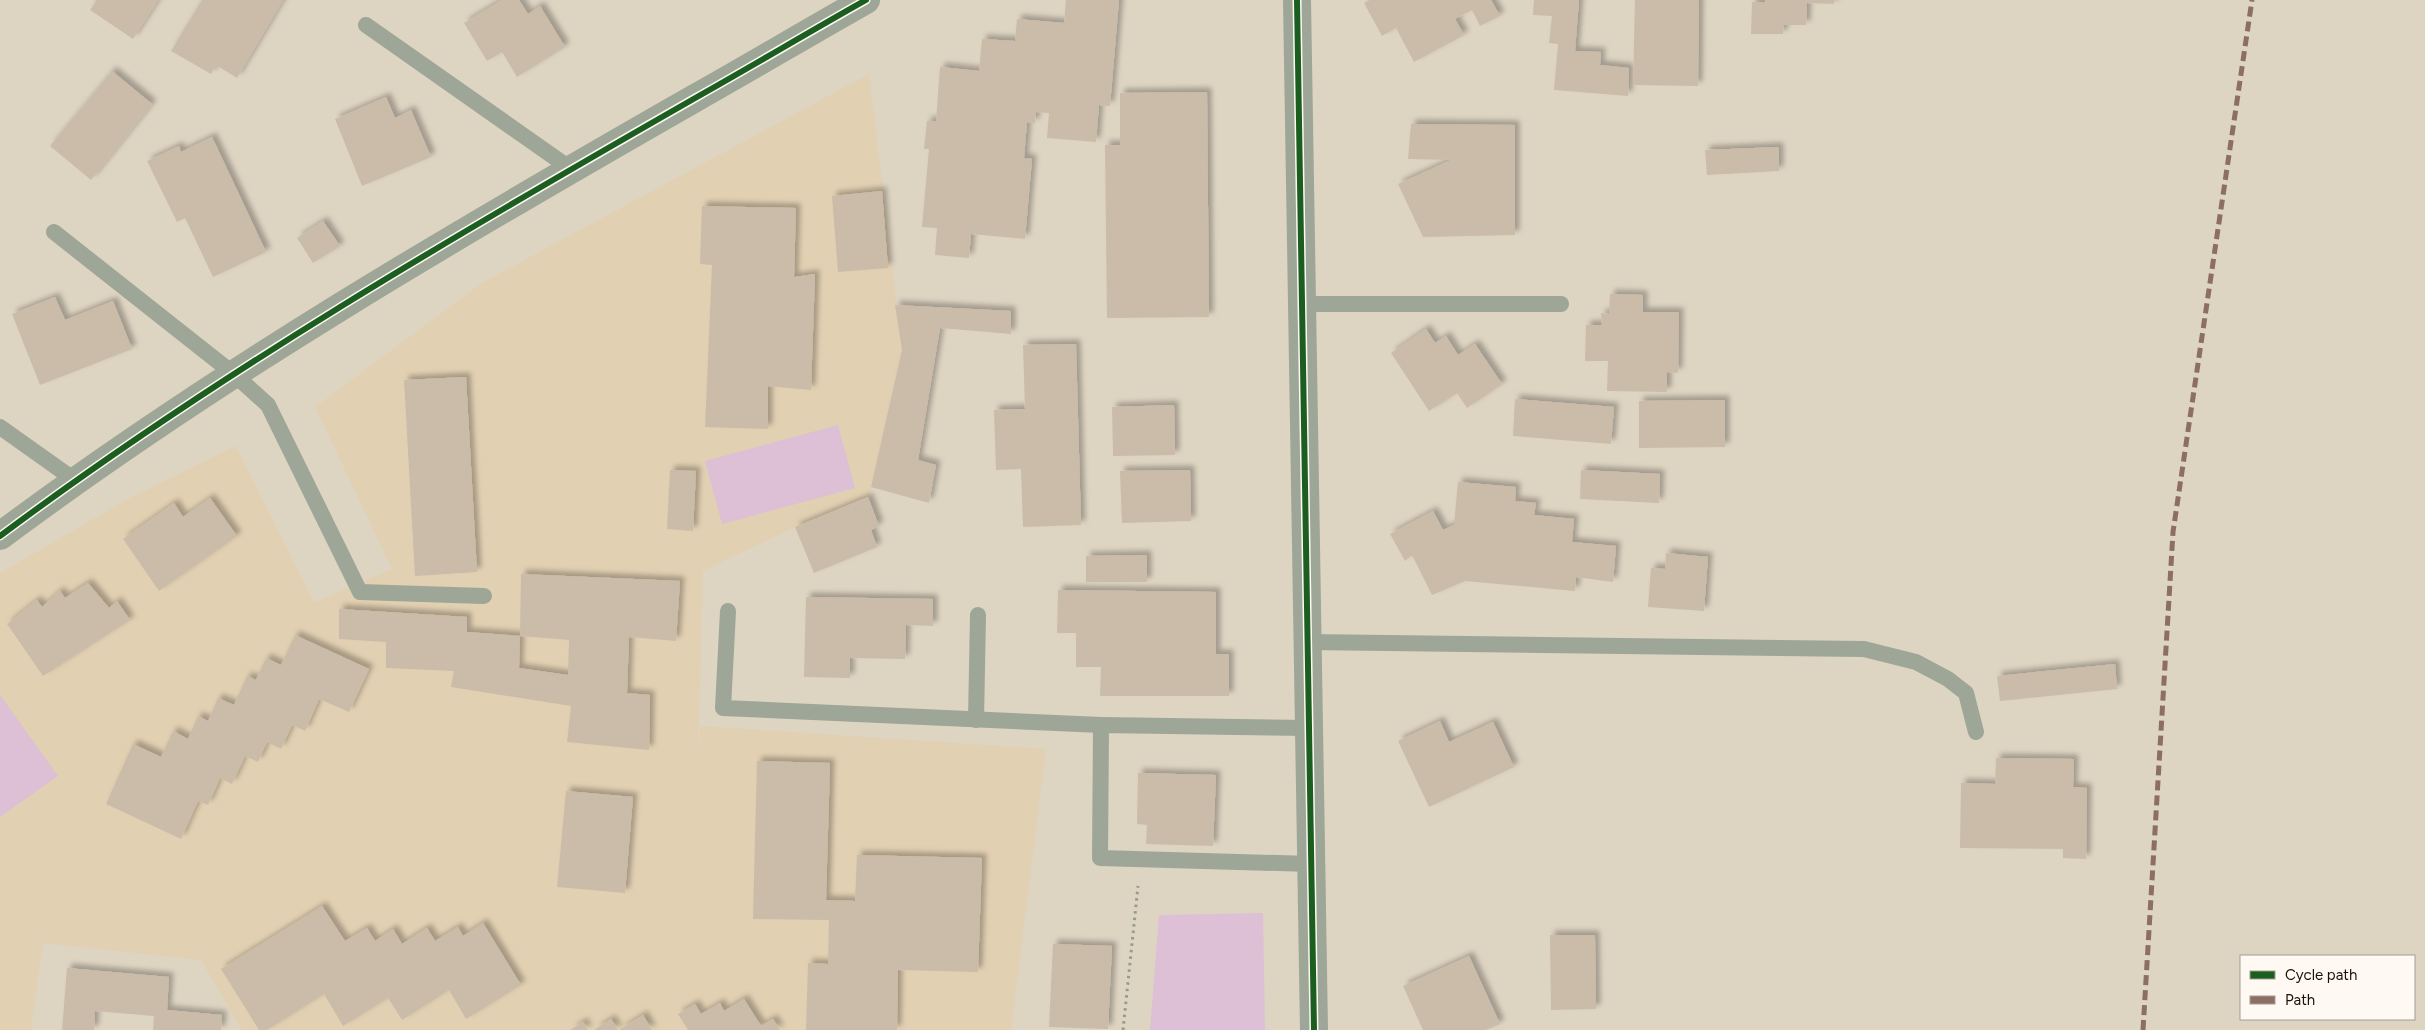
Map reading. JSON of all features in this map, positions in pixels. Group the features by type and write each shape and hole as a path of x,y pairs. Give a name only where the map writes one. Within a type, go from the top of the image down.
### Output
{"street":[{"path":"0,536 76,481 235,375 390,276 571,169 866,0"},
{"path":"1279,0 1289,28 1298,66"},
{"path":"1297,0 1314,1030"}],"lane":[{"path":"366,24 571,169"},
{"path":"54,232 235,375 268,405 360,592 484,596"},
{"path":"1302,304 1561,304"},
{"path":"0,427 76,481"},
{"path":"728,611 723,708 1102,725 1309,728"},
{"path":"976,720 978,615"},
{"path":"1307,642 1864,649 1916,662 1948,679 1966,693 1976,732"},
{"path":"1102,725 1100,858 1311,864"}],"path":[{"path":"1123,1030 1141,860"}],"shaded area":[{"path":"869,74 902,350 871,487 868,497 795,527 703,571 698,752 701,726 1046,749 1011,1030 242,1030 201,960 43,943 31,1030 0,1030 0,573 128,499 236,446 314,603 392,569 315,407 482,283"},
{"path":"838,425 855,488 722,524 705,461"},
{"path":"0,695 58,776 0,817"},
{"path":"1263,913 1265,1030 1150,1030 1159,915"}],"building":[{"path":"97,0 158,0 133,39 90,10"},
{"path":"202,0 283,0 237,78 216,65 211,74 171,51"},
{"path":"502,0 519,0 528,14 540,6 565,47 517,77 502,52 487,61 464,23"},
{"path":"1066,0 1119,0 1110,106 1099,105 1096,142 1047,138 1049,113 1036,112 1035,123 1027,122 1024,158 1032,159 1025,239 971,234 969,258 935,255 937,228 922,227 929,149 924,149 927,121 936,121 940,67 979,71 982,39 1015,41 1017,19 1064,23"},
{"path":"1370,0 1491,0 1500,16 1480,26 1472,10 1455,19 1464,35 1414,62 1396,28 1382,36 1364,3"},
{"path":"1534,0 1579,0 1575,51 1601,52 1600,65 1629,68 1628,96 1554,90 1558,44 1549,43 1552,16 1533,15"},
{"path":"1635,0 1699,0 1698,86 1633,85"},
{"path":"1765,0 1834,0 1834,4 1807,3 1806,25 1784,25 1783,34 1751,34 1752,2 1765,2"},
{"path":"112,71 152,104 91,180 50,146"},
{"path":"1207,92 1209,317 1107,318 1105,145 1120,145 1120,93"},
{"path":"386,97 395,118 411,110 431,157 362,186 335,119"},
{"path":"1411,124 1515,125 1515,235 1423,237 1398,184 1451,160 1408,159"},
{"path":"212,137 266,252 213,277 185,218 177,222 147,161 179,146 181,152"},
{"path":"1779,147 1779,171 1707,175 1705,150"},
{"path":"882,191 888,268 838,272 832,196"},
{"path":"702,206 796,208 794,277 815,274 811,390 768,386 768,429 705,427 712,265 700,264"},
{"path":"323,221 340,246 313,263 297,238"},
{"path":"1610,294 1643,295 1643,312 1679,312 1678,373 1667,372 1667,392 1607,391 1608,361 1585,361 1586,325 1602,325 1601,313 1609,314"},
{"path":"55,297 65,320 113,301 132,349 40,385 12,314"},
{"path":"895,305 1011,311 1011,334 940,328 918,460 936,465 929,503 871,487 902,350"},
{"path":"1426,329 1435,343 1446,336 1458,355 1475,344 1502,384 1467,408 1457,393 1429,411 1391,353"},
{"path":"1076,344 1081,525 1023,527 1021,469 996,470 994,410 1025,409 1023,345"},
{"path":"466,377 477,572 415,576 404,380"},
{"path":"1515,399 1614,407 1611,444 1513,436"},
{"path":"1725,400 1725,447 1639,448 1639,401"},
{"path":"1174,405 1175,455 1113,456 1112,407"},
{"path":"670,470 696,471 693,531 667,529"},
{"path":"1190,470 1191,521 1122,523 1120,471"},
{"path":"1581,470 1660,474 1659,503 1580,499"},
{"path":"1458,482 1516,487 1515,501 1536,503 1534,515 1574,519 1572,542 1616,546 1613,582 1576,577 1575,591 1465,581 1432,595 1412,555 1405,561 1390,534 1433,511 1443,530 1454,525"},
{"path":"868,497 879,526 871,530 877,547 814,573 795,527"},
{"path":"210,498 237,536 159,591 123,539 174,503 183,517"},
{"path":"1666,553 1708,557 1704,611 1648,607 1651,568 1665,569"},
{"path":"1147,555 1147,582 1086,582 1086,556"},
{"path":"521,574 680,581 676,641 629,637 627,693 650,695 649,750 567,742 571,706 451,687 454,671 386,668 386,642 339,639 339,609 467,617 467,632 520,636","holes":["520,636 569,640 568,675 519,668"]},
{"path":"88,583 109,608 117,601 130,620 43,676 7,624 37,600 42,607 60,591 65,598"},
{"path":"1058,590 1216,592 1216,654 1229,654 1229,696 1100,696 1101,667 1076,667 1076,633 1057,633"},
{"path":"806,597 933,599 933,626 906,625 905,659 850,658 850,678 804,677"},
{"path":"295,635 369,669 349,712 319,699 305,731 292,725 281,749 267,742 258,762 245,756 232,784 220,778 208,805 198,801 181,839 106,804 133,744 161,757 173,731 188,739 198,716 208,721 218,698 234,705 247,676 256,680 266,658 281,665"},
{"path":"2115,664 2117,689 2000,701 1997,676"},
{"path":"1440,721 1449,742 1493,722 1514,767 1429,807 1398,741"},
{"path":"1996,758 2074,759 2073,787 2087,788 2086,859 2063,858 2063,849 1960,848 1961,783 1995,784"},
{"path":"757,761 830,763 826,900 855,901 857,855 982,858 978,972 898,970 897,1030 806,1030 808,963 828,964 829,920 753,919"},
{"path":"1138,773 1216,775 1213,846 1146,844 1147,825 1137,824"},
{"path":"566,791 633,797 625,893 557,887"},
{"path":"322,906 345,941 367,928 375,941 393,929 402,944 427,928 435,941 458,927 463,936 483,923 521,985 466,1019 449,990 402,1020 388,998 343,1026 324,994 267,1030 259,1030 221,969"},
{"path":"1550,935 1595,935 1596,1009 1551,1010"},
{"path":"1053,944 1112,946 1108,1029 1049,1027"},
{"path":"1469,956 1500,1024 1486,1030 1423,1030 1403,986"},
{"path":"67,968 169,977 167,1010 222,1015 221,1030 153,1030 154,1016 95,1011 94,1030 62,1030"},
{"path":"744,999 761,1026 773,1019 780,1030 688,1030 678,1014 695,1004 701,1014 720,1003 724,1011"},
{"path":"643,1015 652,1030 619,1030"},
{"path":"611,1019 618,1030 594,1030"},
{"path":"583,1022 588,1030 570,1030"}],"marked path":[{"path":"2143,1030 2173,532 2252,0"}],"cycle path":[{"path":"0,536 168,417 342,306 608,148 866,0"},
{"path":"1297,0 1314,1030"}]}
